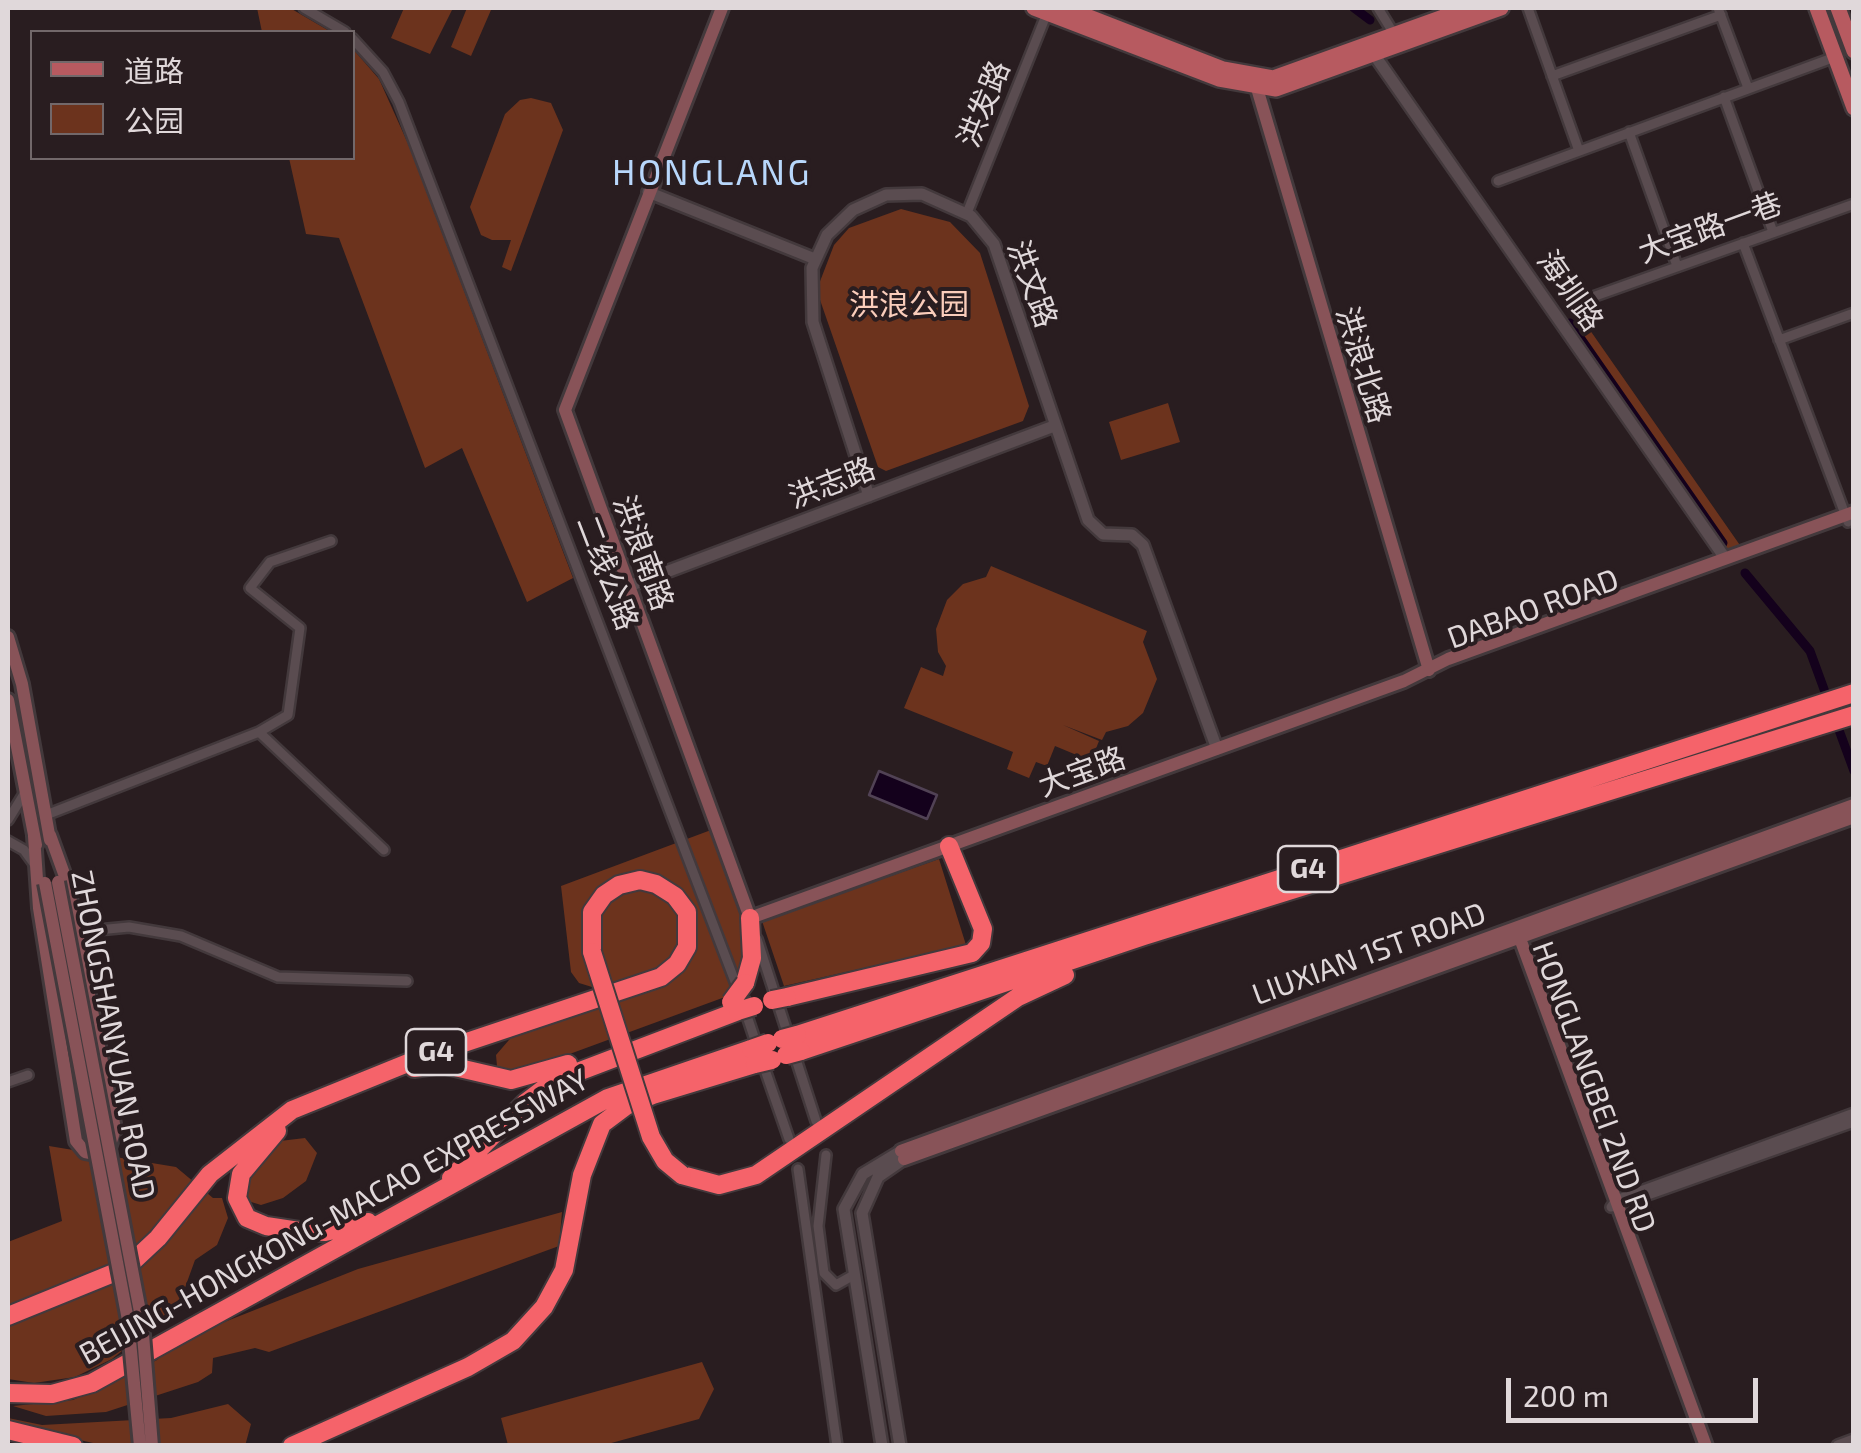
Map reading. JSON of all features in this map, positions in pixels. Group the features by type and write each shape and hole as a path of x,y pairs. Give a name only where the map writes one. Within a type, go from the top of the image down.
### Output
{"highway":[{"name":"BEIJING-HONGKONG-MACAO EXPRESSWAY","path":"292,1446 468,1366 513,1340 544,1308 564,1270 582,1174 602,1124 626,1106 777,1050 1850,694"},
{"name":"BEIJING-HONGKONG-MACAO EXPRESSWAY","path":"8,1393 60,1393 104,1376 608,1098 1200,920 1852,715"},
{"path":"387,1070 442,1064 519,1080 713,1015 972,953 981,943 983,929 949,846"},
{"name":"BEIJING-HONGKONG-MACAO EXPRESSWAY","path":"8,1316 126,1268 158,1238 200,1184 280,1117 387,1070 655,980 674,968 685,951 690,928 687,912 675,896 653,882 619,885 604,895 592,912 592,952 651,1138 665,1161 682,1175 719,1185 756,1175 1018,997 1200,920"},
{"path":"750,918 752,958 744,983 757,1003"},
{"path":"433,1196 525,1102 554,1081 757,1003"},
{"path":"416,1205 347,1228 299,1231 252,1221 238,1205 237,1190 252,1157 287,1123 423,1067"},
{"path":"8,1430 66,1444"}],"main road":[{"name":"洪浪南路","path":"722,8 565,410 750,918"},
{"path":"1066,8 1276,88 1501,8"},
{"path":"1040,10 1219,79 1254,80 1273,78 1468,8"},
{"path":"1818,8 1854,108"},
{"path":"1838,8 1850,28 1854,51"},
{"name":"洪浪北路","path":"1254,80 1429,670"},
{"name":"DABAO ROAD","path":"1429,670 1448,659 1850,517"},
{"name":"DABAO ROAD","path":"1429,670 1850,517"},
{"name":"ZHONGSHANYUAN ROAD","path":"8,637 22,684 50,835 51,882 128,1320 140,1446"},
{"name":"大宝路","path":"750,918 1429,670"},
{"name":"ZHONGSHANYUAN ROAD","path":"8,700 34,836 51,882 146,1348 152,1446"},
{"name":"LIUXIAN 1ST ROAD","path":"1516,935 1853,816"},
{"name":"LIUXIAN 1ST ROAD","path":"903,1155 1853,816"},
{"path":"34,836 76,1141 86,1152 96,1154 109,1148 115,1134 66,882 50,835"},
{"path":"1530,965 1529,945 1547,927"},
{"name":"HONGLANGBEI 2ND RD","path":"1516,935 1616,1205 1697,1446"},
{"name":"HONGLANGBEI 2ND RD","path":"1516,935 1706,1446"}],"street":[{"path":"304,8 342,30"},
{"path":"1378,8 1394,34"},
{"path":"1528,8 1579,151"},
{"name":"洪发路","path":"967,214 1040,10"},
{"path":"1552,76 1720,11 1748,88"},
{"name":"二线公路","path":"355,41 383,72 413,136 686,849 788,1139"},
{"name":"海圳路","path":"1373,54 1726,558"},
{"path":"1498,181 1835,57"},
{"path":"1724,97 1773,232"},
{"path":"1629,132 1678,266"},
{"path":"648,192 814,260 809,286 813,322 869,496"},
{"name":"洪文路","path":"814,260 838,221 886,195 922,194 967,214 984,229 1001,261 1054,426 1092,526 1103,534 1132,536 1142,545 1217,749"},
{"name":"大宝路一巷","path":"1584,300 1854,204"},
{"path":"1743,243 1850,517"},
{"path":"1779,340 1854,313"},
{"name":"洪志路","path":"629,586 1054,426"},
{"path":"46,815 259,732 288,715 300,628 250,588 270,562 332,541"},
{"path":"259,732 384,850"},
{"path":"8,820 25,792"},
{"path":"8,841 24,850 36,867"},
{"name":"洪浪南路","path":"750,918 816,1122"},
{"path":"76,932 129,927 181,936 278,977 407,981"},
{"path":"8,1082 28,1075"},
{"path":"1616,1205 1854,1113"},
{"path":"1616,1205 1854,1122"},
{"path":"826,1154 818,1226 824,1274 836,1285 852,1276"},
{"path":"882,1446 844,1218 846,1201 872,1165 903,1155"},
{"path":"900,1446 862,1213 878,1178 903,1155"},
{"path":"798,1169 837,1446"},
{"path":"1838,1446 1854,1440"}],"green space":[{"path":"257,8 290,8 328,30 262,30"},
{"path":"404,8 453,8 430,54 391,38"},
{"path":"467,8 491,10 471,56 451,47"},
{"path":"355,51 379,79 410,148 573,578 527,602 462,448 425,468 339,238 306,234 289,160 355,160"},
{"path":"531,98 551,103 563,130 511,271 502,267 511,240 492,240 481,235 470,207 505,114 520,100"},
{"name":"洪浪公园","path":"901,209 950,222 980,253 1029,406 1023,421 886,471 878,467 819,297 819,284 834,245 849,228"},
{"path":"1585,323 1744,551 1725,558 1566,335"},
{"path":"1168,403 1180,442 1121,460 1109,422"},
{"path":"991,566 1147,631 1143,642 1157,679 1143,713 1128,726 1106,732 1102,740 1063,725 1099,741 1091,761 1055,746 1047,766 1036,762 1029,778 1007,769 1013,752 904,708 921,667 943,676 946,666 938,652 936,629 947,600 963,584 986,577"},
{"path":"711,830 747,921 748,960 725,997 556,1059 515,1071 497,1066 496,1055 515,1033 596,1002 592,987 579,983 571,972 561,886"},
{"path":"939,859 966,945 784,986 762,921"},
{"path":"305,1138 317,1153 306,1181 283,1198 261,1205 248,1201 243,1195 257,1157 280,1141"},
{"path":"49,1146 176,1167 213,1198 222,1198 228,1218 217,1245 195,1260 182,1296 159,1321 112,1359 75,1377 34,1383 8,1379 8,1242 62,1221"},
{"path":"562,1212 559,1246 269,1352 255,1348 213,1358 212,1373 198,1382 106,1412 46,1416 13,1406 73,1400 157,1360 174,1342 358,1269"},
{"path":"702,1362 714,1389 699,1419 604,1445 508,1445 501,1418"},
{"path":"228,1404 251,1424 245,1446 102,1445 8,1424 8,1418 42,1425 171,1418"}],"shaded area":[{"path":"879,771 937,795 927,819 869,795"}],"waterway":[{"path":"1354,8 1370,20"},
{"path":"1570,323 1723,543"},
{"path":"1745,573 1810,651 1854,771"}],"district":[{"name":"HONGLANG","path":"712,173"}]}
